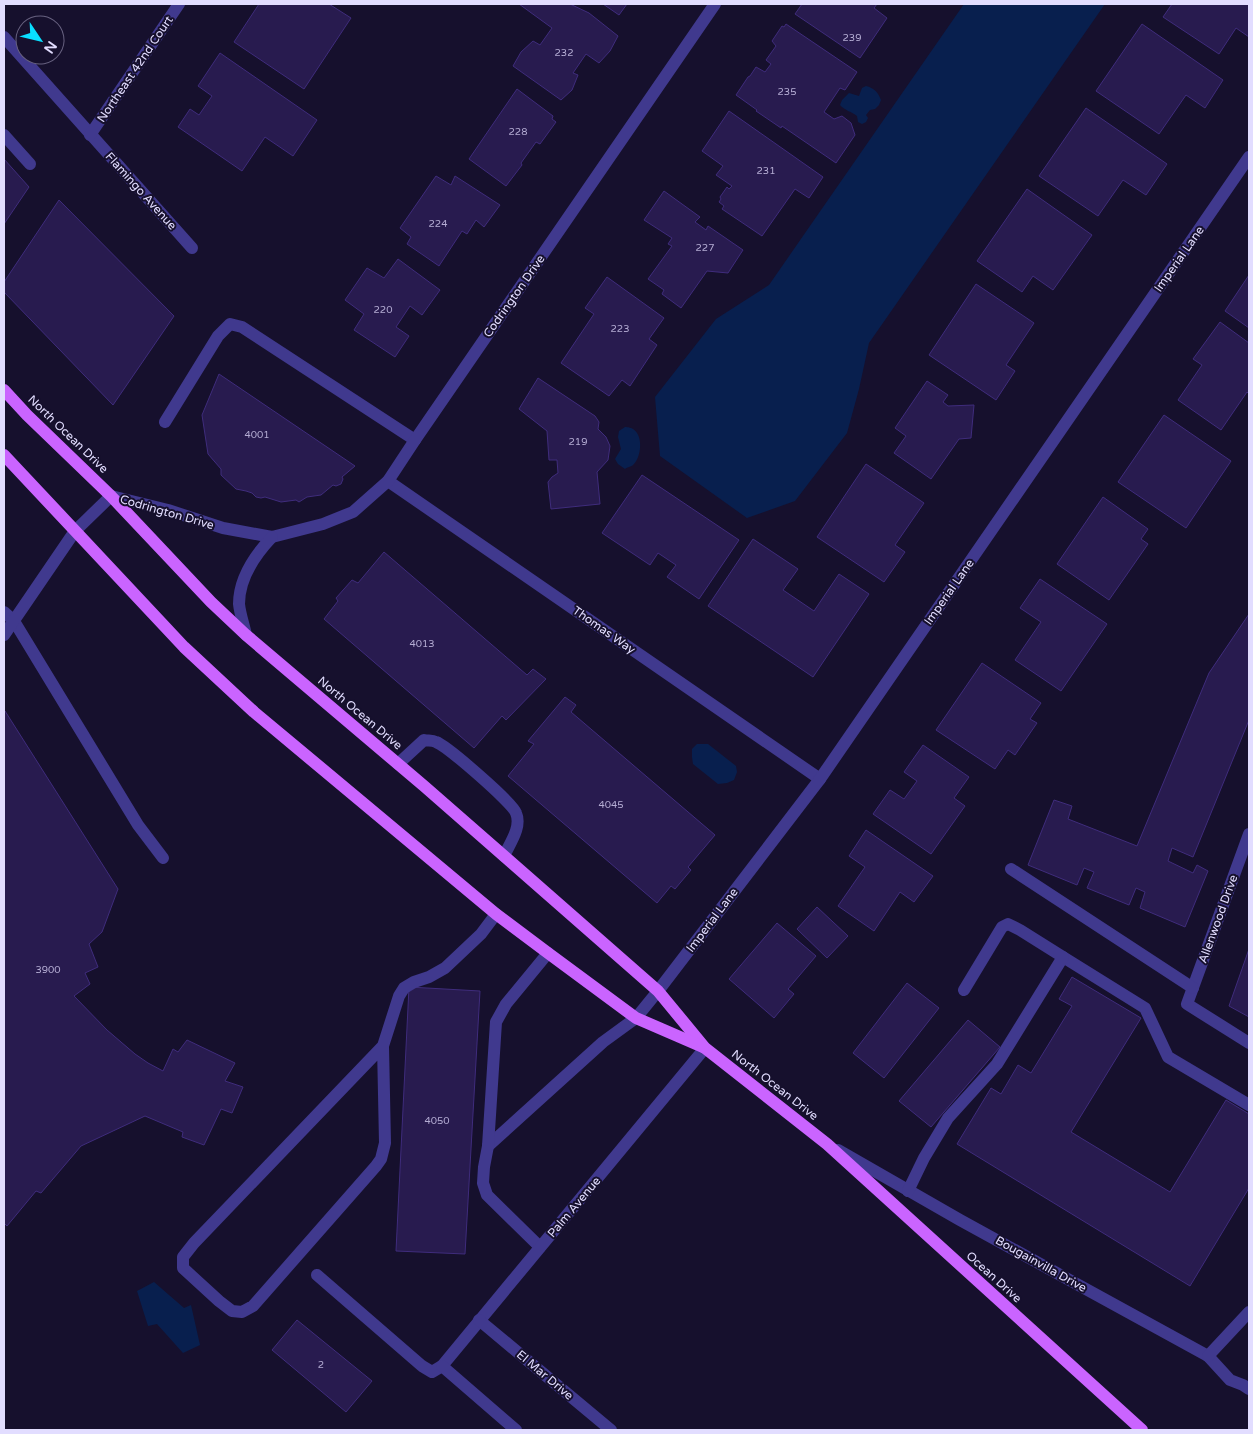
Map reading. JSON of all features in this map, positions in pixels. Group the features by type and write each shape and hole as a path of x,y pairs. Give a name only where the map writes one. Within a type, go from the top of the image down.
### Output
{"main road":[{"name":"North Ocean Drive","path":"4,390 27,415 111,496 211,602 246,635 398,764 658,991 705,1048 827,1144"},
{"name":"North Ocean Drive","path":"4,455 184,647 254,712 496,914 548,953 636,1018 705,1048"},
{"name":"Ocean Drive","path":"827,1144 1142,1430"}],"street":[{"name":"Northeast 42nd Court","path":"90,135 179,4"},
{"name":"Codrington Drive","path":"75,531 111,496 168,510 223,528 272,536 323,524 354,512 388,481 715,4"},
{"name":"Flamingo Avenue","path":"4,37 192,248"},
{"path":"4,135 30,164"},
{"name":"Imperial Lane","path":"488,1146 603,1042 636,1018 658,991 820,779 1249,157"},
{"path":"165,422 218,336 230,324 242,327 415,440"},
{"name":"Thomas Way","path":"388,481 820,779"},
{"path":"4,635 75,531"},
{"path":"246,635 239,606 240,586 257,552 272,536"},
{"path":"4,612 14,621 138,825 163,858"},
{"path":"398,764 424,740 435,741 493,787 516,812 518,827 504,856"},
{"name":"Allenwood Drive","path":"1249,834 1187,1004 1249,1044"},
{"path":"1011,870 1193,988"},
{"path":"382,1046 182,1257 183,1268 232,1311 242,1312 253,1306 381,1159 386,1143 382,1046 399,996 404,988 445,968 480,934 496,914"},
{"path":"964,990 1002,927 1008,924 1145,1008 1168,1057 1249,1105"},
{"path":"540,1247 487,1195 483,1183 488,1146 496,1022 506,1004 548,953"},
{"path":"908,1191 924,1158 948,1118 997,1064 1063,957"},
{"name":"Palm Avenue","path":"442,1366 705,1048"},
{"name":"Bougainvilla Drive","path":"827,1144 908,1191 1208,1356 1230,1380 1243,1385 1249,1390"},
{"path":"317,1275 422,1366 432,1372 442,1366 516,1430"},
{"path":"1208,1356 1249,1312"},
{"name":"El Mar Drive","path":"479,1320 611,1430"}],"water":[{"path":"964,4 1105,4 869,343 847,433 795,501 747,518 660,456 655,397 716,319 769,285"},
{"path":"866,86 875,91 881,100 875,109 870,110 866,115 868,118 862,124 858,122 857,116 840,105 849,93 859,96 862,88"},
{"path":"625,427 632,428 636,432 639,437 640,447 636,462 625,469 615,459 621,449 618,437 619,431"},
{"path":"697,744 708,744 736,766 737,772 734,780 718,784 693,764 692,749"},
{"path":"154,1282 184,1308 191,1305 200,1345 183,1353 157,1324 148,1326 137,1291"}],"building":[{"path":"259,4 329,4 351,18 304,89 234,42"},
{"path":"519,4 570,4 589,13 618,36 610,51 599,63 586,54 573,73 578,75 572,90 561,100 513,66 521,52 533,41 540,45 552,28"},
{"path":"603,4 627,4 619,15"},
{"path":"802,4 877,4 874,8 887,18 860,58 795,14"},
{"path":"1172,4 1249,4 1249,37 1236,28 1219,54 1163,17"},
{"path":"786,24 857,72 845,90 840,88 824,112 834,119 842,116 851,123 855,135 836,163 782,126 781,128 756,111 736,95 756,67 765,72 771,64 766,60 776,46 772,41 782,26 784,27"},
{"path":"1142,24 1223,80 1205,108 1186,95 1159,134 1096,91"},
{"path":"220,53 317,120 293,156 265,137 242,171 178,127 190,109 199,115 212,96 198,86"},
{"path":"517,89 553,116 552,119 556,122 540,144 536,142 506,186 469,159"},
{"path":"1086,108 1167,164 1146,195 1123,180 1098,216 1039,176"},
{"path":"729,111 823,177 809,198 795,189 762,236 722,209 724,206 719,202 720,197 727,187 729,189 732,186 716,175 723,166 702,151"},
{"path":"4,159 29,187 4,224"},
{"path":"436,176 451,185 455,176 500,205 484,227 476,220 467,234 462,231 439,266 407,244 411,237 400,228"},
{"path":"1027,189 1092,235 1053,290 1033,276 1022,292 977,261"},
{"path":"664,191 700,217 695,222 706,230 708,226 743,250 728,273 707,271 681,308 662,294 664,290 648,279 672,246 668,244 672,238 644,220"},
{"path":"59,200 174,316 113,405 4,292 4,282"},
{"path":"398,259 440,290 422,315 410,306 396,327 409,336 395,357 354,330 364,314 345,300 367,268 384,278"},
{"path":"1249,275 1249,328 1225,311"},
{"path":"607,277 664,318 649,339 657,345 630,386 622,380 609,396 561,363 594,314 585,308"},
{"path":"976,284 1034,323 1006,365 1015,371 996,400 929,355"},
{"path":"1220,322 1249,343 1249,394 1247,392 1221,430 1178,400 1202,365 1193,359"},
{"path":"219,374 355,466 342,477 341,484 333,485 321,495 307,497 299,502 296,500 281,502 265,497 256,497 252,493 236,489 221,475 221,469 208,454 202,415"},
{"path":"538,378 595,416 599,422 598,429 606,437 610,446 608,460 597,472 600,504 551,509 548,482 558,473 557,460 549,460 547,431 519,409"},
{"path":"927,381 948,395 943,402 948,406 974,405 971,438 959,439 931,479 894,453 906,436 895,428"},
{"path":"1164,415 1231,461 1186,528 1118,482"},
{"path":"866,464 924,503 895,545 905,552 884,582 817,537"},
{"path":"642,475 739,540 699,599 667,577 676,565 658,553 650,565 602,533"},
{"path":"1103,497 1148,529 1141,539 1148,544 1109,600 1057,564"},
{"path":"753,539 798,569 783,590 814,611 839,574 869,594 813,677 708,606"},
{"path":"384,552 527,675 533,669 546,679 506,720 502,716 474,748 324,619 338,601 336,598 352,580 358,583"},
{"path":"1040,579 1107,624 1061,691 1015,660 1041,622 1020,608"},
{"path":"1249,614 1249,720 1193,857 1172,848 1168,861 1193,873 1197,865 1208,871 1185,927 1140,908 1145,892 1136,888 1129,905 1087,888 1094,872 1084,868 1077,885 1028,865 1054,800 1072,806 1068,819 1137,846 1209,673"},
{"path":"982,663 1041,703 1030,719 1037,723 1015,755 1008,750 995,769 936,730"},
{"path":"565,697 576,705 571,712 715,835 688,867 691,870 675,889 671,886 657,903 508,776 534,744 528,741"},
{"path":"5,711 118,889 102,932 89,944 98,967 85,973 90,984 74,996 107,1030 148,1063 163,1071 173,1049 178,1052 187,1040 235,1063 225,1081 243,1087 232,1113 221,1109 204,1145 182,1137 183,1132 145,1116 81,1146 41,1193 36,1191 7,1226 4,1223"},
{"path":"923,745 969,777 954,798 965,806 931,854 873,814 890,790 904,799 917,781 904,772"},
{"path":"866,830 933,876 914,902 900,892 874,931 838,906 865,867 849,856"},
{"path":"817,907 848,936 827,958 797,929"},
{"path":"777,923 816,956 788,989 794,994 774,1018 729,979"},
{"path":"1249,949 1249,1017 1229,1006"},
{"path":"1072,977 1141,1018 1071,1132 1170,1192 1226,1100 1249,1114 1249,1188 1190,1286 957,1144 991,1088 1001,1094 1018,1065 1031,1073 1072,1006 1059,999"},
{"path":"907,983 939,1008 884,1078 853,1053"},
{"path":"409,987 480,991 465,1254 396,1251"},
{"path":"968,1020 1000,1047 931,1127 899,1101"},
{"path":"297,1320 372,1381 346,1412 272,1350"}]}
